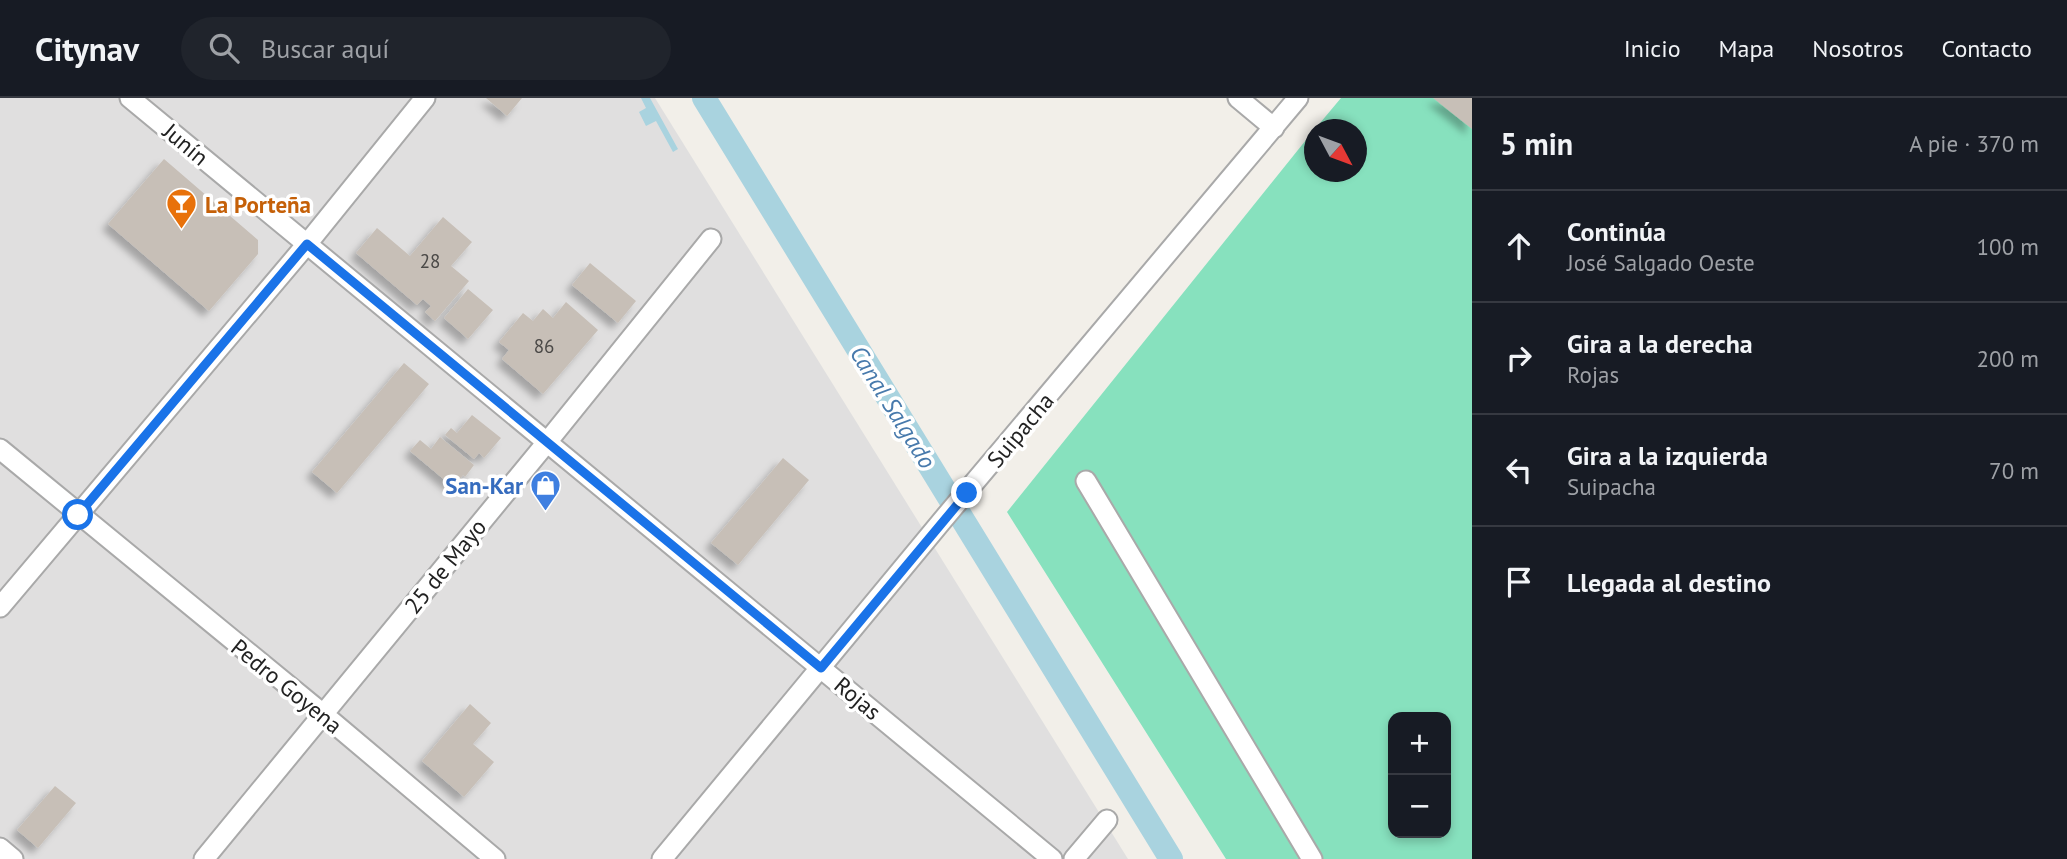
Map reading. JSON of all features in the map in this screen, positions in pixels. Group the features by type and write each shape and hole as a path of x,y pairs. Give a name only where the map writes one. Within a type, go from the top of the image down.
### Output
{"street":[{"name":"Junín","path":"130,98 307,244"},
{"path":"0,607 307,244 425,98"},
{"path":"1238,98 1274,128"},
{"name":"Suipacha","path":"662,859 1298,98"},
{"name":"25 de Mayo","path":"204,859 711,239"},
{"name":"Rojas","path":"307,244 1052,859"},
{"name":"Pedro Goyena","path":"0,449 495,859"},
{"path":"1086,481 1312,859"},
{"path":"1074,859 1107,820"},
{"path":"0,848 13,859"}],"shaded area":[{"path":"0,98 655,98 1128,859 0,859"}],"green space":[{"path":"1341,98 1472,98 1472,859 1226,859 1007,512 1304,142 1304,182 1367,182 1367,119 1323,119"}],"water":[{"path":"641,98 650,98 678,149 673,152 656,121 646,126 639,112 646,108"}],"building":[{"path":"486,98 522,98 507,116"},
{"path":"1433,98 1472,98 1472,129"},
{"name":"La Porteña","path":"164,159 258,240 258,254 209,311 108,224"},
{"path":"443,217 472,242 451,266 469,281 435,321 425,312 431,306 423,299 417,305 356,253 377,228 410,256"},
{"path":"590,263 636,301 618,323 572,285"},
{"path":"468,289 493,310 468,339 444,318"},
{"path":"566,302 598,330 543,394 502,359 509,350 499,342 523,313 533,321 543,309 553,318"},
{"path":"404,363 429,384 337,493 312,472"},
{"path":"472,415 501,438 484,458 479,453 474,459 445,435 451,428 457,433"},
{"path":"440,437 474,465 453,487 410,451 420,440 431,449"},
{"path":"783,458 809,480 738,565 711,543"},
{"path":"470,704 491,723 473,744 494,762 464,797 422,761"},
{"path":"55,786 76,803 38,848 17,830"}],"waterway":[{"name":"Canal Salgado","path":"704,98 1171,859"}],"place":[{"name":"La Porteña","path":"182,231"},
{"name":"San-Kar","path":"546,512"}],"route":[{"path":"78,515 307,244 821,668 967,493"}]}
